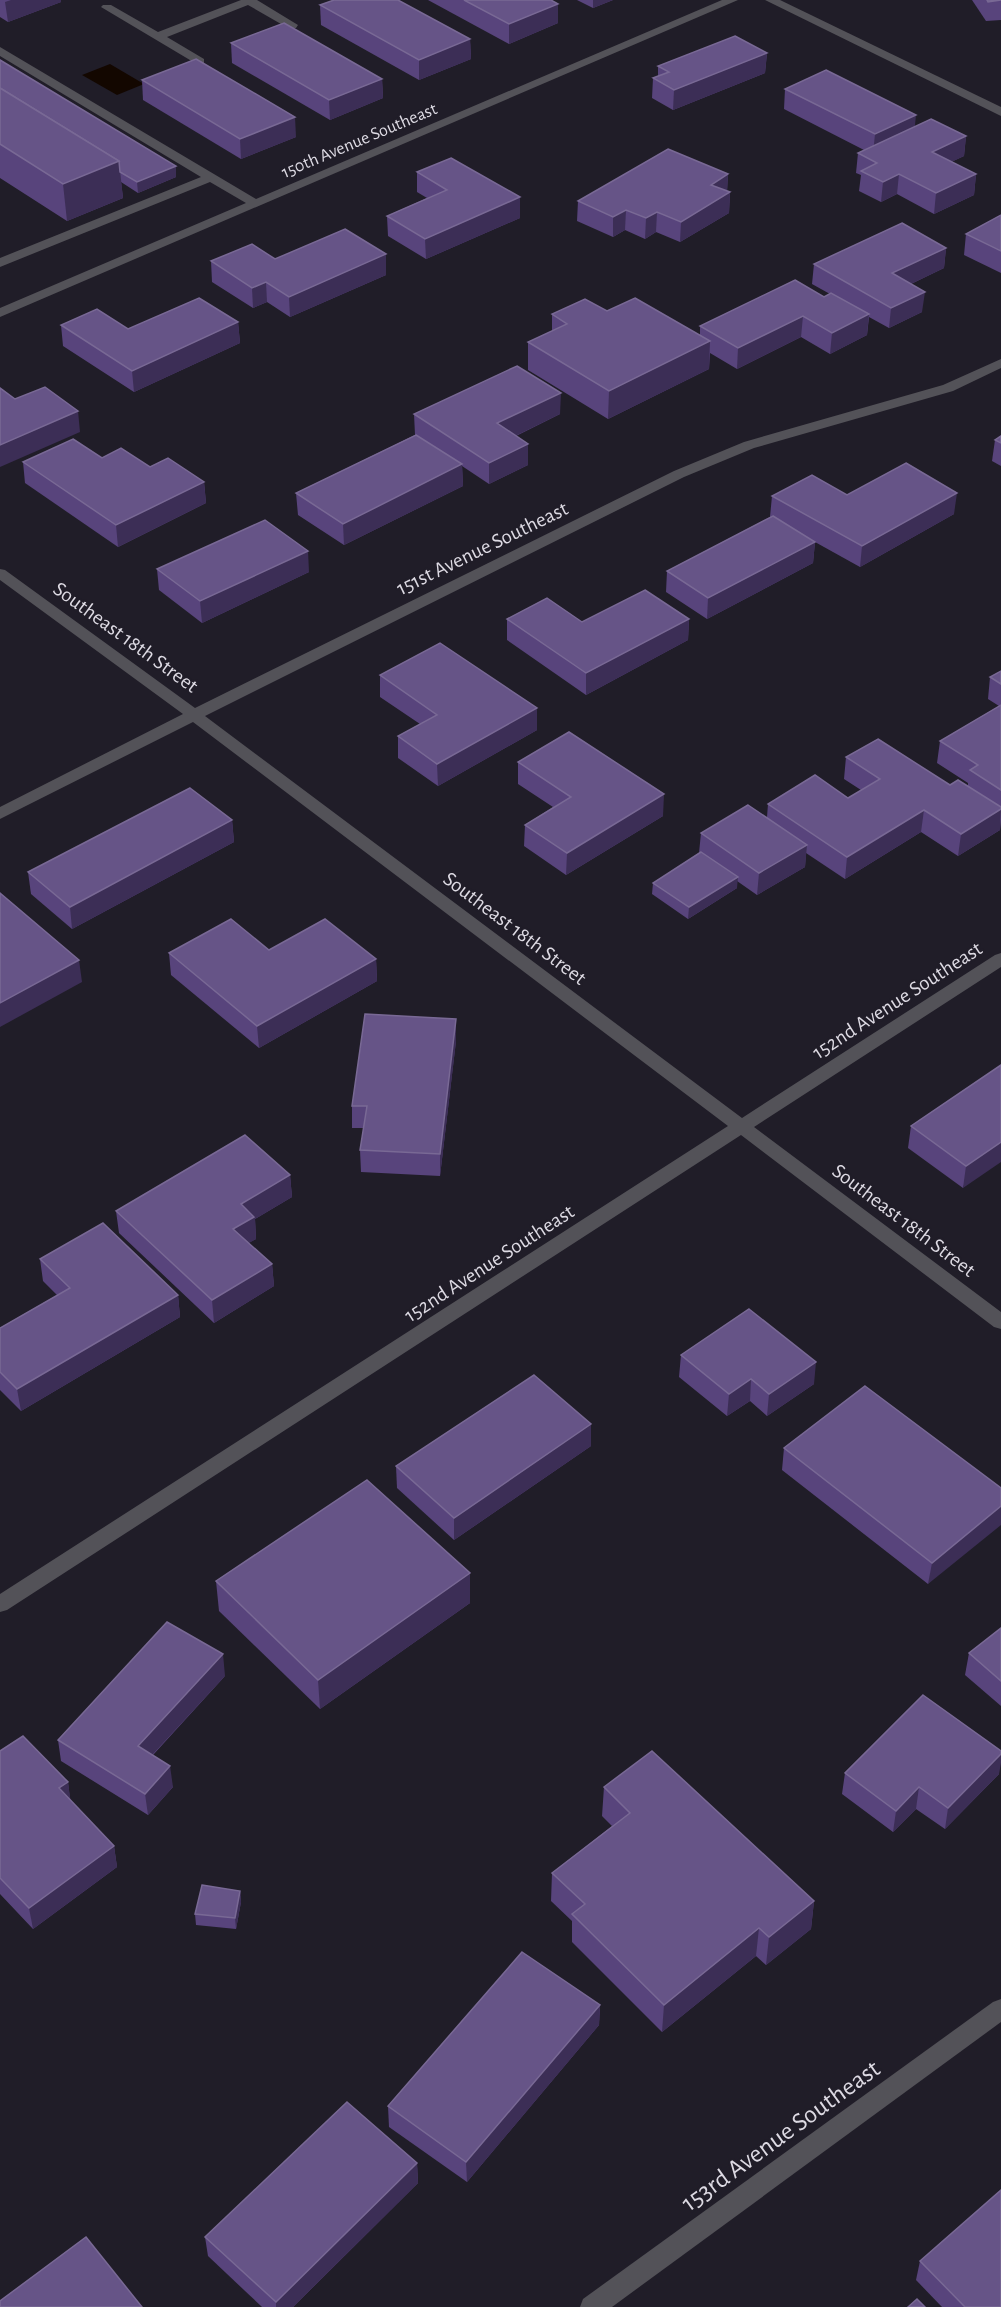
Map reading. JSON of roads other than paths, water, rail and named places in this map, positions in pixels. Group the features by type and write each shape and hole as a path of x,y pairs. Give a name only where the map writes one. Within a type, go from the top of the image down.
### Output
{"street":[{"path":"157,37 249,0 292,25"},
{"name":"150th Avenue Southeast","path":"0,313 732,0"},
{"path":"771,0 1001,112"},
{"path":"107,7 201,62"},
{"path":"0,51 256,204"},
{"path":"0,263 211,177"},
{"name":"151st Avenue Southeast","path":"0,814 679,474 749,445 948,388 1001,363"},
{"name":"Southeast 18th Street","path":"0,573 194,715 1001,1322"},
{"name":"152nd Avenue Southeast","path":"0,1604 1001,959"},
{"name":"153rd Avenue Southeast","path":"592,2307 1001,2009"}]}
